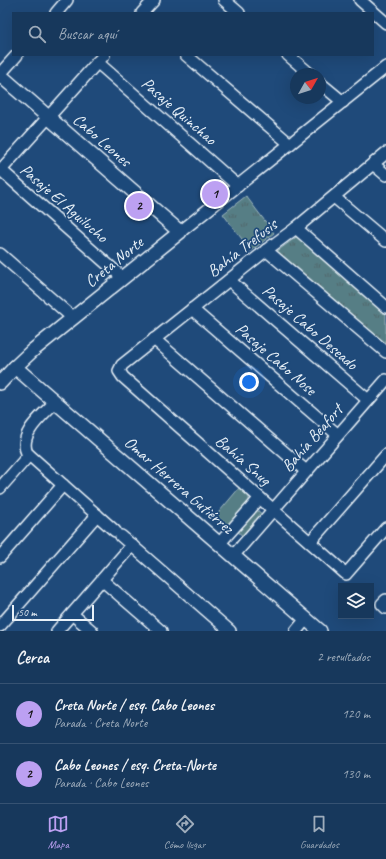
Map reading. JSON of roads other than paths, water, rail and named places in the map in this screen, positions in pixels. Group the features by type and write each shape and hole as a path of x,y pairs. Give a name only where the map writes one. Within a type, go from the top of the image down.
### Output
{"street":[{"path":"57,12 68,0"},
{"path":"143,12 154,0"},
{"path":"360,0 374,12"},
{"path":"374,12 386,23"},
{"path":"0,74 16,56"},
{"path":"187,56 290,144"},
{"path":"289,56 303,68"},
{"path":"0,171 100,59"},
{"name":"Pasaje Quinchao","path":"100,59 238,186"},
{"name":"Creta Norte","path":"0,383 15,367 73,318 386,67"},
{"name":"Cabo Leones","path":"0,74 180,232"},
{"path":"326,87 343,102"},
{"name":"Bahía Trefusis","path":"119,370 122,365 154,339 296,228 386,154"},
{"path":"373,164 386,175"},
{"name":"Pasaje El Aguilucho","path":"0,171 123,278"},
{"path":"334,197 386,241"},
{"path":"296,228 386,307"},
{"path":"266,250 386,352"},
{"path":"2,260 73,318"},
{"name":"Pasaje Cabo Deseado","path":"229,280 368,400"},
{"name":"Pasaje Cabo Nose","path":"192,309 338,436"},
{"path":"154,339 306,472"},
{"name":"Omar Herrera Gutiérrez","path":"15,367 320,631"},
{"name":"Bahía Snug","path":"119,370 123,377 346,574 386,528"},
{"name":"Bahía Beafort","path":"233,556 386,380"},
{"path":"55,402 27,433 24,446 29,455 230,631"},
{"path":"0,488 29,455"},
{"path":"310,542 386,455"},
{"path":"0,557 62,485"},
{"path":"219,544 260,498"},
{"path":"0,626 97,515"},
{"path":"57,631 132,545"},
{"path":"102,580 161,631"},
{"path":"72,614 92,631"},
{"path":"296,631 306,619"}],"place":[{"name":"Creta Norte / esq. Cabo Leones","path":"215,194"},
{"name":"Cabo Leones / esq. Creta-Norte","path":"139,206"}]}
